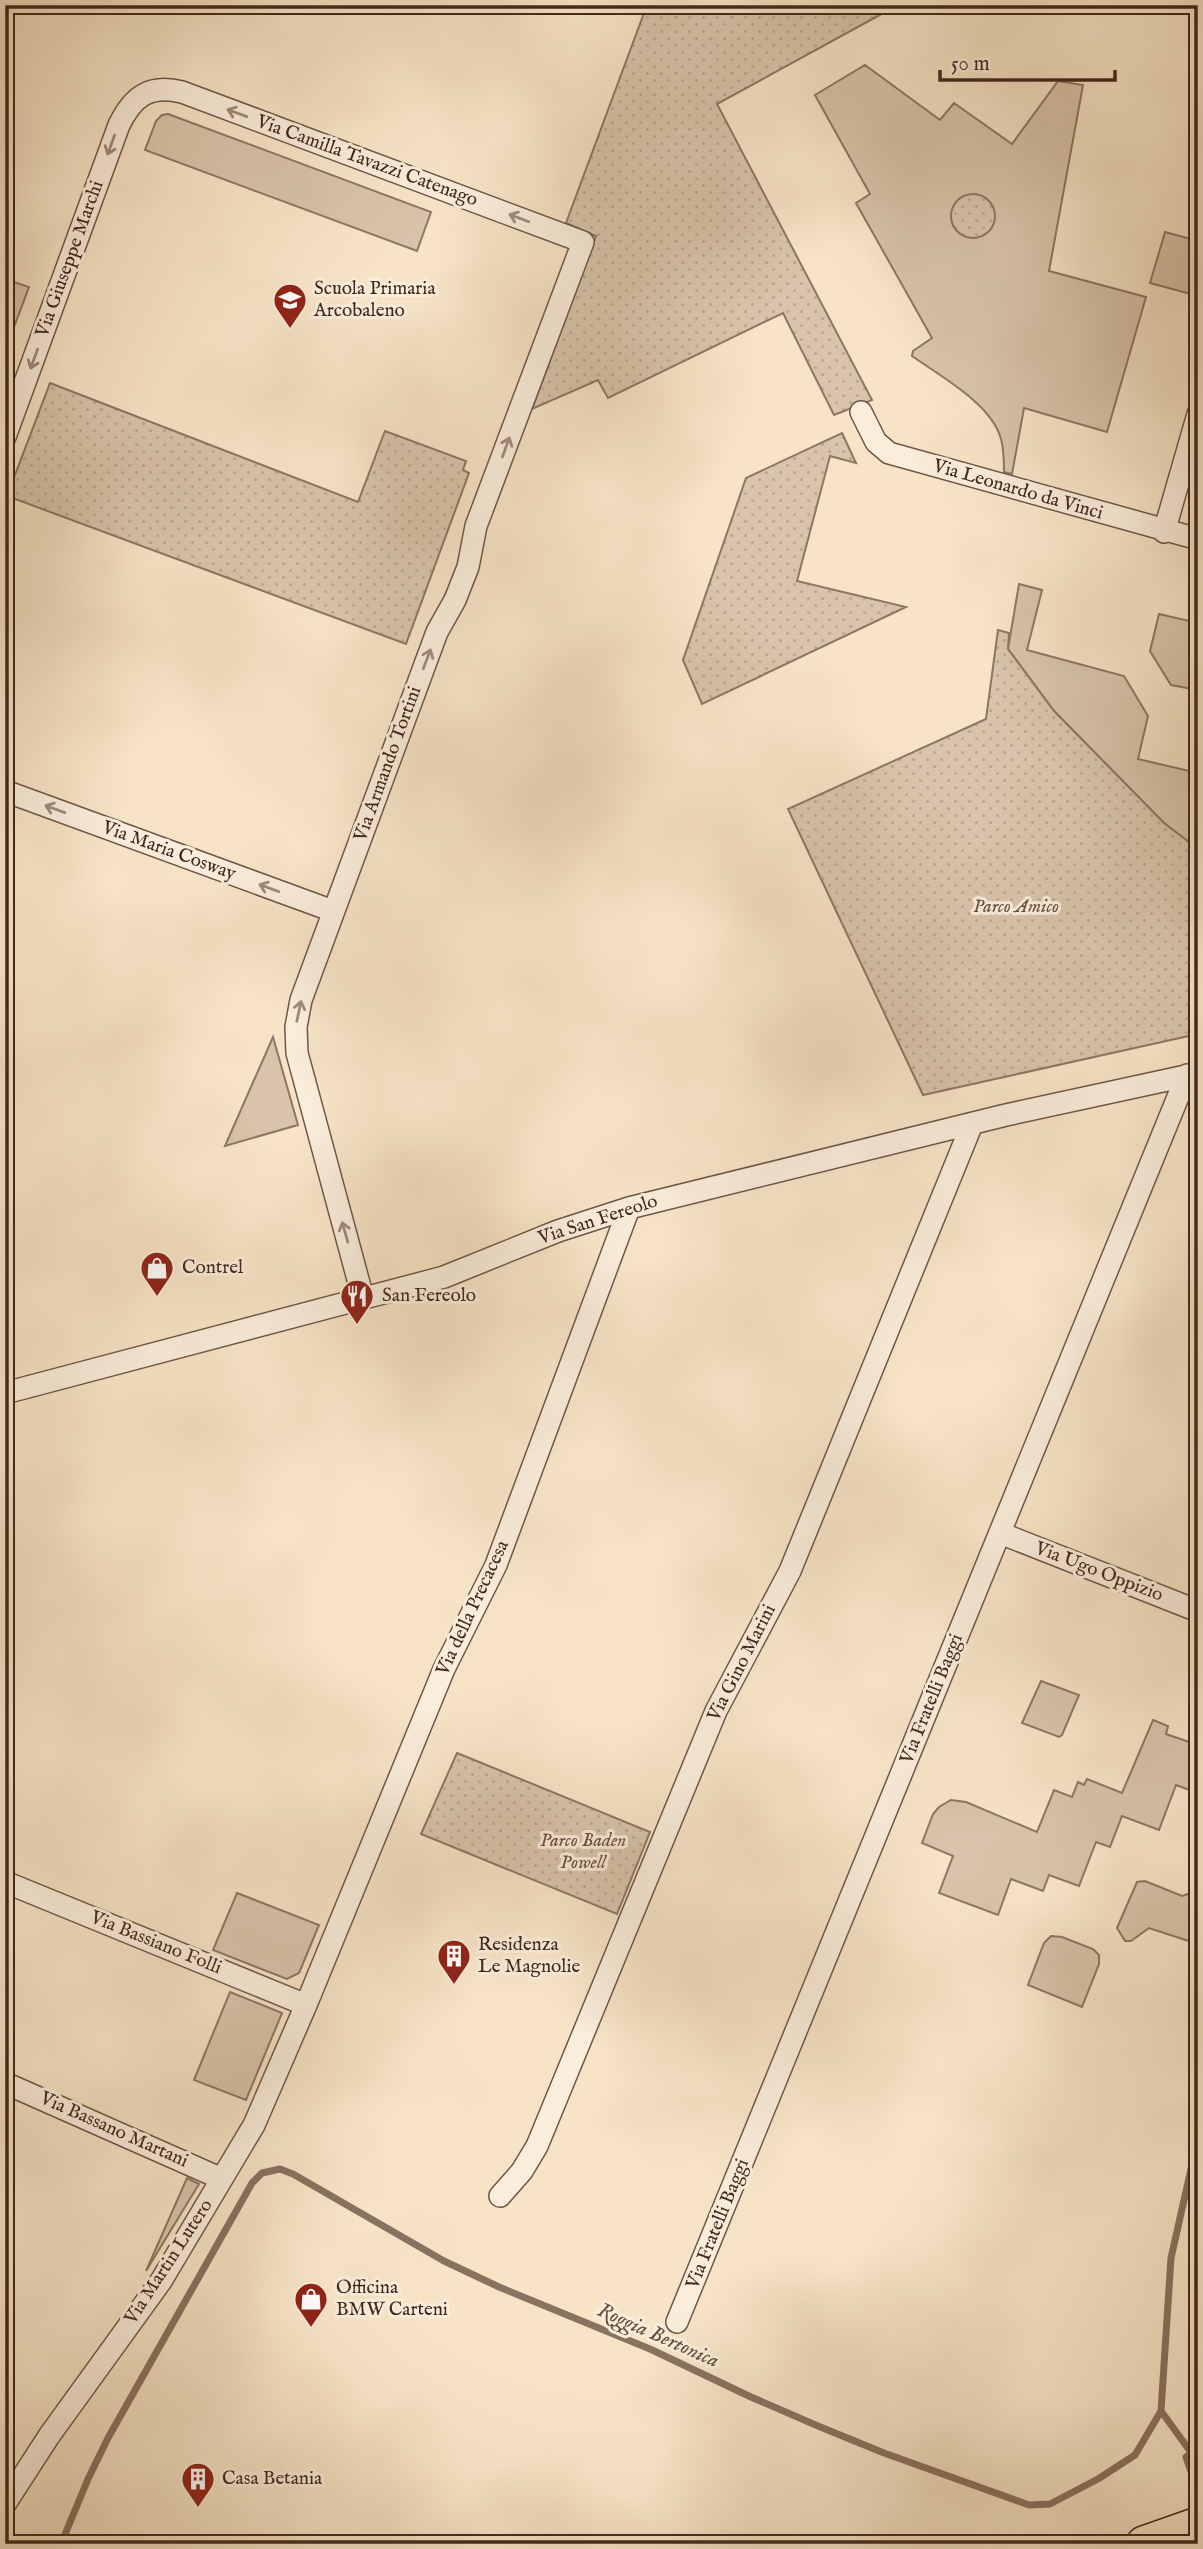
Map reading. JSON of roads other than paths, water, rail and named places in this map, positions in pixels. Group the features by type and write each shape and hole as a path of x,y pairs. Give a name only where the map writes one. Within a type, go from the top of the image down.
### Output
{"highway":[{"path":"1144,2544 1198,2525"}],"street":[{"name":"Via Camilla Tavazzi Catenago","path":"149,92 164,89 182,92 583,242"},
{"name":"Via Giuseppe Marchi","path":"5,438 119,125 132,103 149,92"},
{"name":"Via Armando Tortini","path":"363,1297 297,1053 296,1027 301,1000 437,632 455,600 468,567 476,526 583,242"},
{"name":"Via Leonardo da Vinci","path":"861,412 876,442 888,453 1164,532 1198,539"},
{"path":"1164,532 1198,414"},
{"name":"Via Maria Cosway","path":"5,791 333,911"},
{"name":"Via San Fereolo","path":"5,1393 444,1276 558,1231 629,1208 972,1124 1192,1074"},
{"name":"Via Fratelli Baggi","path":"677,2322 1000,1533 1192,1074"},
{"name":"Via Gino Marini","path":"500,2196 522,2171 537,2146 716,1711 790,1571 972,1124"},
{"name":"Via della Precacesa","path":"306,2005 444,1669 496,1564 629,1208"},
{"name":"Via Ugo Oppizio","path":"1000,1533 1198,1611"},
{"name":"Via Bassiano Folli","path":"5,1882 306,2005"},
{"name":"Via Martin Lutero","path":"5,2504 49,2436 161,2281 254,2125 306,2005"},
{"name":"Via Bassano Martani","path":"5,2083 222,2179"}],"waterway":[{"name":"Roggia Bertonica","path":"61,2544 108,2438 252,2183 262,2173 280,2169 444,2261 499,2287 650,2349 751,2397 884,2453 1029,2505 1050,2504 1098,2479 1135,2455 1161,2411 1171,2258 1198,2138"},
{"path":"1161,2411 1198,2462"},
{"path":"1194,2480 1186,2457 1198,2449"}],"place":[{"name":"Scuola Primaria Arcobaleno","path":"290,330"},
{"name":"Contrel","path":"157,1298"},
{"name":"San Fereolo","path":"357,1326"},
{"name":"Residenza Le Magnolie","path":"454,1986"},
{"name":"Officina BMW Carteni","path":"311,2329"},
{"name":"Casa Betania","path":"198,2509"}],"park label":[{"name":"Parco Amico","path":"1016,907"},
{"name":"Parco Baden Powell","path":"583,1852"}]}
